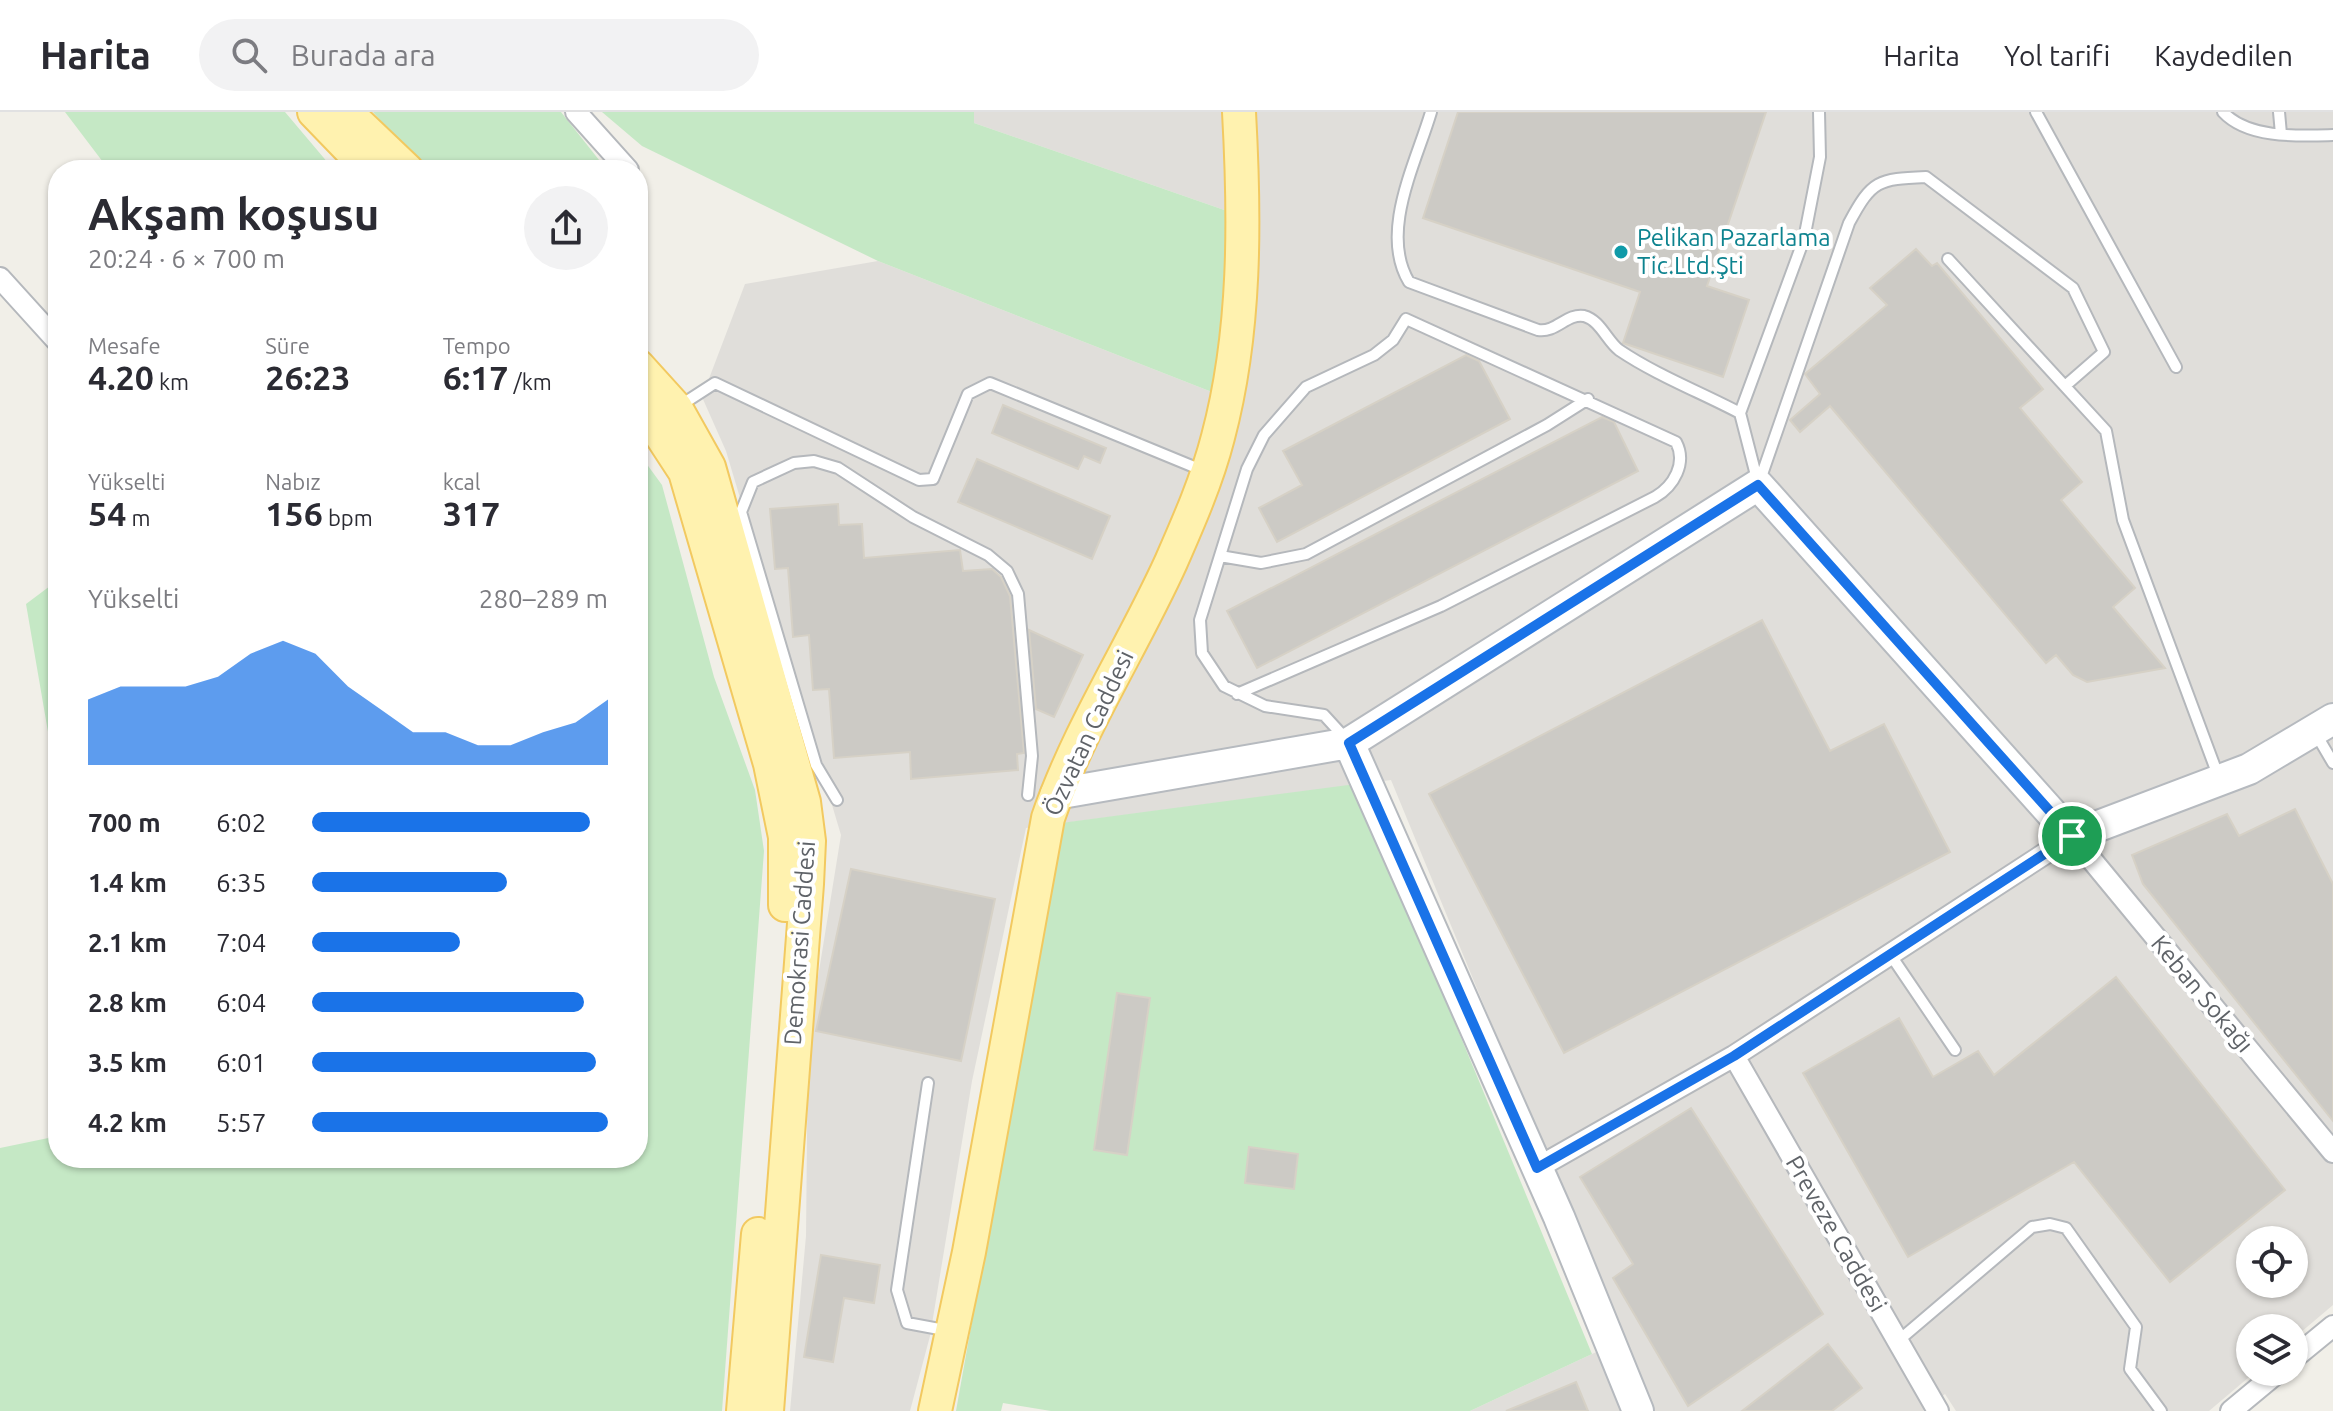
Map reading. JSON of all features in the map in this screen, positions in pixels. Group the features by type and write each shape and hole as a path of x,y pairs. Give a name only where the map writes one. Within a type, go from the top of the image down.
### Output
{"main road":[{"path":"314,112 360,160"},
{"path":"346,112 396,160"},
{"name":"Özvatan Caddesi","path":"935,1411 1041,849 1042,794 1170,565 1207,472 1227,400 1244,222 1239,112"},
{"name":"Demokrasi Caddesi","path":"648,377 676,408 709,467 792,751 809,841 767,1411"},
{"name":"Demokrasi Caddesi","path":"648,415 685,472 770,764 785,837 784,930 743,1411"}],"street":[{"path":"576,112 619,160"},
{"path":"0,278 48,331"},
{"path":"1042,794 1349,743 1758,485 2072,836"},
{"path":"1537,1168 1734,1056 2072,836 2249,769 2324,725"},
{"path":"1349,743 1537,1168 1638,1411"},
{"name":"Keban Sokağı","path":"2072,836 2333,1152"},
{"name":"Preveze Caddesi","path":"1734,1056 1938,1411"},
{"path":"2308,1347 2333,1326"},
{"path":"2231,1411 2261,1386"}],"lane":[{"path":"1431,112 1396,235 1400,265 1409,282 1547,332 1571,318 1583,316 1604,332 1617,348 1740,413"},
{"path":"1758,485 1740,413 1804,239 1820,157 1819,112"},
{"path":"2036,112 2176,367"},
{"path":"2223,112 2249,128 2281,134 2333,135"},
{"path":"2279,112 2281,134"},
{"path":"1758,485 1849,223 1867,190 1893,179 1926,177 2073,288 2104,352 2065,386"},
{"path":"1948,259 2106,431 2123,520 2220,780"},
{"path":"1237,694 1441,606 1663,492 1679,468 1680,452 1676,442 1588,399 1406,319 1384,348 1335,376 1306,387 1275,420 1247,469 1203,607 1200,644 1211,672 1237,694 1284,710 1306,710 1324,715 1349,743"},
{"path":"676,408 715,383 919,480 933,479 968,394 990,383 1207,472"},
{"path":"1220,556 1261,563 1306,554 1547,425 1588,399"},
{"path":"837,800 816,765 741,512 753,482 785,466 804,461 838,468 913,517 988,555 1007,571 1018,594 1032,756 1042,794"},
{"path":"2324,725 2333,763"},
{"path":"1890,954 1955,1050"},
{"path":"928,1083 897,1290 907,1323 952,1331"},
{"path":"1898,1341 2032,1227 2050,1224 2066,1228 2136,1327 2130,1369 2161,1411"}],"shaded area":[{"path":"974,112 1222,112 1230,212 974,123"},
{"path":"1253,112 2333,112 2333,1305 2308,1326 2308,1314 2236,1314 2236,1386 2238,1386 2209,1411 1956,1411 1945,1394 1923,1411 1470,1411 1622,1340 1391,780 1026,828 972,1081 930,1336 910,1411 790,1411 806,1236 808,1039 841,835 726,451 702,397 745,284 878,261 1217,394 1239,423 1258,215"}],"green space":[{"path":"65,112 285,112 326,160 101,160"},
{"path":"373,112 561,112 599,160 422,160"},
{"path":"602,112 974,112 974,123 1230,212 1217,394 878,261 642,146"},
{"path":"648,466 662,485 714,677 755,790 764,851 722,1411 0,1411 0,1148 48,1138 48,1168 648,1168"},
{"path":"48,588 48,732 26,604"},
{"path":"1356,784 1592,1354 1470,1411 1051,1411 1003,1403 1001,1411 956,1411 1061,823"}],"building":[{"name":"Pelikan Pazarlama Tic.Ltd.Şti","path":"1458,112 1766,112 1707,286 1749,300 1723,377 1623,343 1640,292 1423,218"},
{"path":"1916,249 1932,266 1937,263 2043,389 2020,408 2082,482 2061,500 2135,588 2113,607 2165,668 2087,682 2073,675 2056,655 2046,663 1830,406 1800,432 1790,420 1820,394 1805,374 1887,305 1870,288"},
{"path":"1466,355 1479,361 1510,419 1277,542 1259,508 1302,485 1283,451"},
{"path":"1003,405 1106,448 1100,463 1084,456 1078,469 992,433"},
{"path":"1602,417 1614,422 1638,471 1257,668 1227,611"},
{"path":"977,459 1110,516 1092,559 958,502"},
{"path":"838,504 839,525 862,524 864,558 960,550 963,571 992,569 1001,577 1010,596 1024,753 1017,754 1018,770 911,779 910,752 834,758 829,689 813,690 809,635 793,637 788,568 775,569 770,509"},
{"path":"1762,620 1830,751 1884,724 1950,852 1564,1053 1429,794"},
{"path":"1029,630 1083,655 1054,717 1036,709"},
{"path":"2295,809 2333,884 2333,1121 2143,884 2132,855 2227,814 2239,836"},
{"path":"851,869 995,899 961,1061 816,1031"},
{"path":"2116,977 2285,1190 2236,1226 2236,1229 2170,1282 2074,1162 1908,1257 1803,1073 1899,1018 1933,1077 1978,1051 1994,1075"},
{"path":"1117,993 1150,998 1127,1155 1094,1150"},
{"path":"1691,1108 1823,1314 1688,1406 1613,1278 1633,1264 1580,1177"},
{"path":"1249,1147 1298,1154 1294,1189 1245,1183"},
{"path":"821,1255 880,1265 874,1303 844,1298 833,1362 804,1357"},
{"path":"1828,1344 1862,1388 1832,1411 1742,1411"},
{"path":"1576,1382 1588,1411 1506,1411"}],"place":[{"name":"Pelikan Pazarlama Tic.Ltd.Şti","path":"1621,252"}],"route":[{"path":"1758,485 2072,836 1734,1056 1537,1168 1349,743 1758,485"}]}
